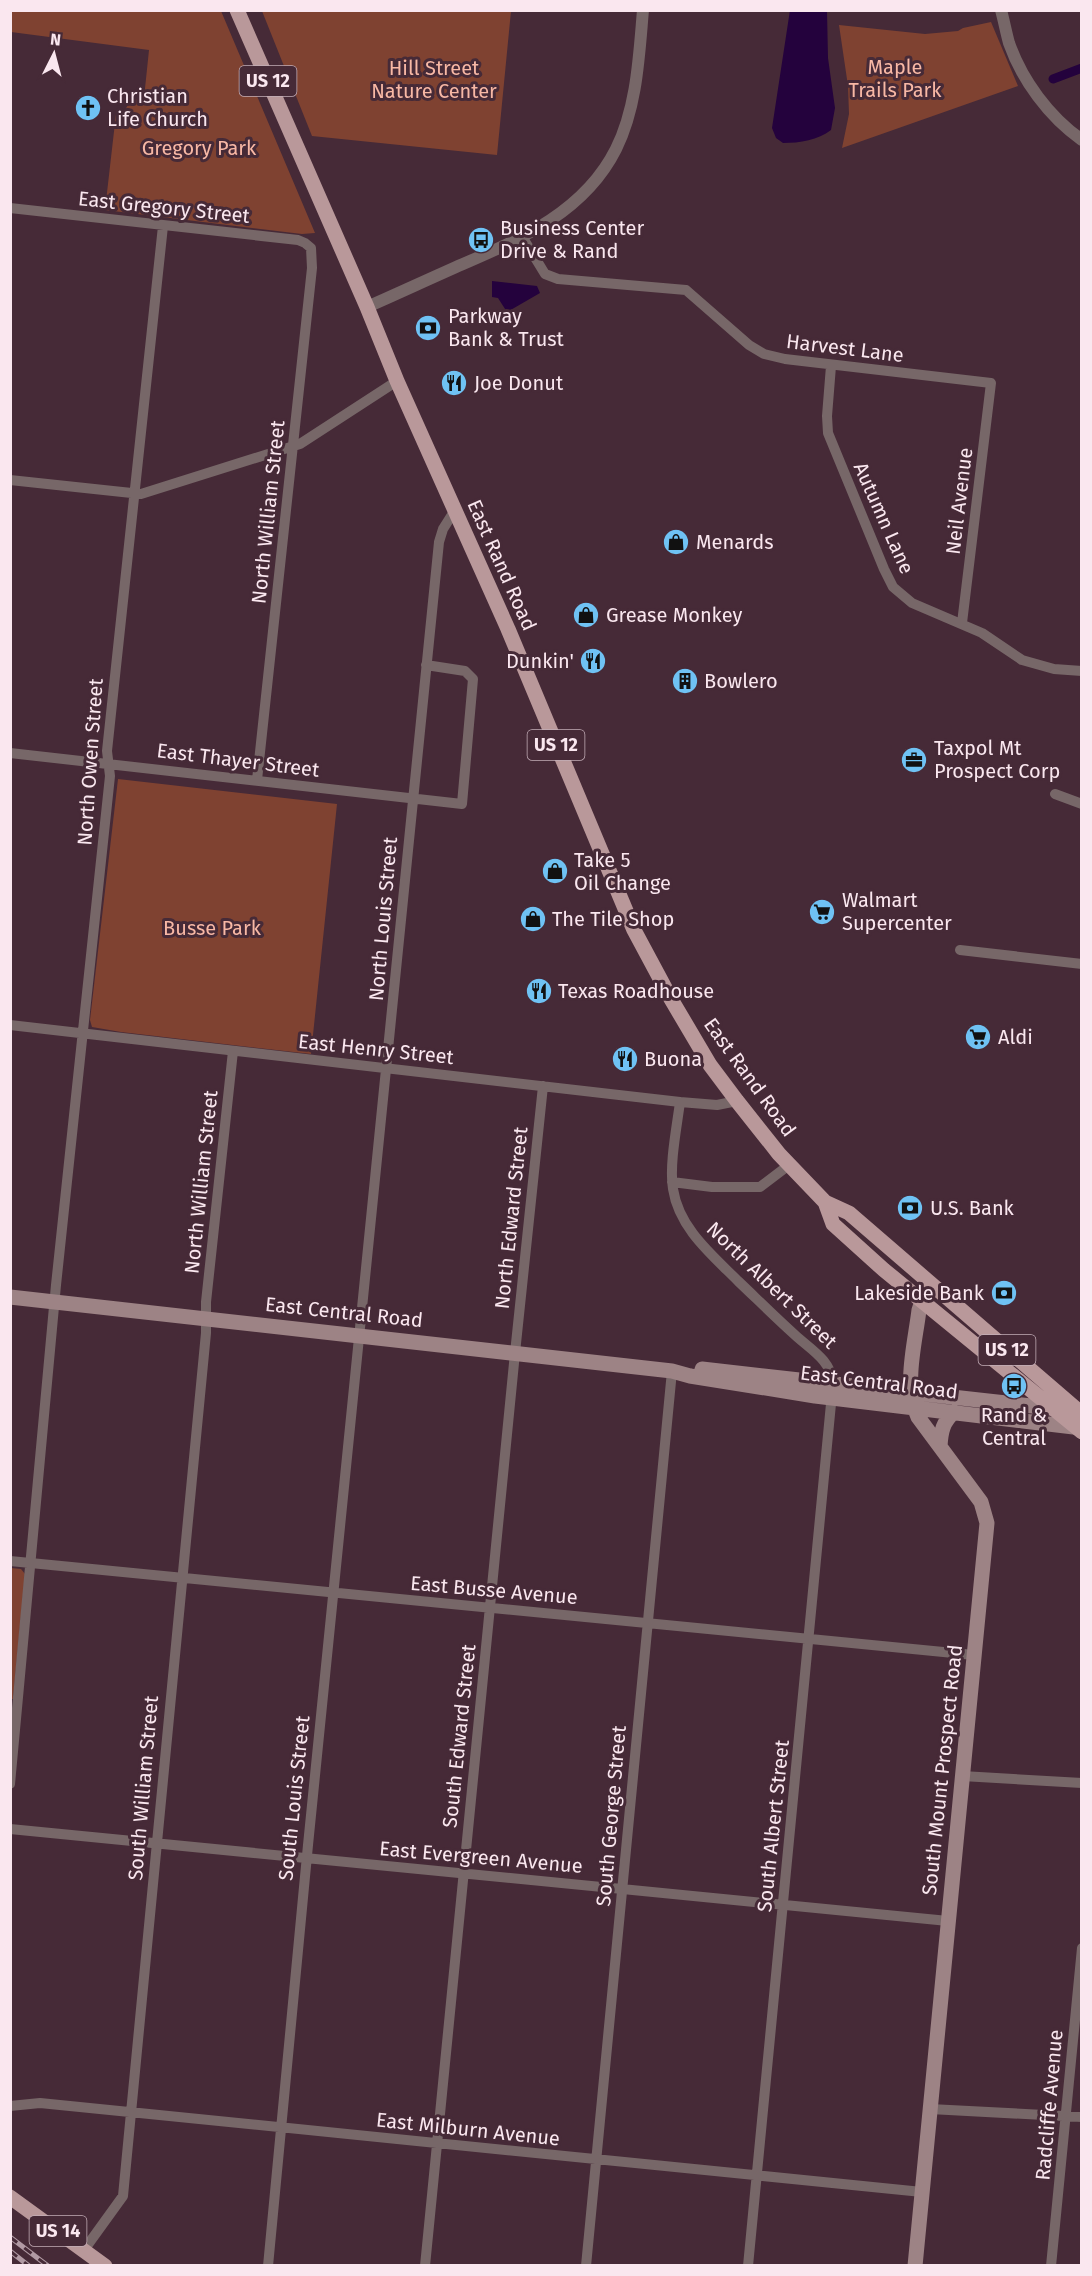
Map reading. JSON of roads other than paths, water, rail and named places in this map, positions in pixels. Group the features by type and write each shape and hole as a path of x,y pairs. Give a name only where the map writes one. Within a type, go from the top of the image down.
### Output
{"main road":[{"name":"East Rand Road","path":"237,10 507,629 634,930 706,1058 737,1101 789,1165 825,1202 849,1213 1078,1420"},
{"name":"East Rand Road","path":"825,1202 833,1224 884,1270 1052,1408 1078,1420"},
{"name":"East Central Road","path":"10,1297 672,1371 690,1376 833,1390 910,1392 1052,1408"},
{"name":"South Mount Prospect Road","path":"915,2265 985,1555 986,1517 981,1502 918,1417 914,1407 910,1392 922,1301"},
{"name":"East Central Road","path":"833,1390 914,1407 954,1412 1078,1420"},
{"path":"940,1446 941,1431 946,1419 954,1412"},
{"name":"US 14","path":"10,2197 105,2265"}],"street":[{"path":"367,307 523,238 567,209 588,191 616,148 631,103 638,66 643,10"},
{"path":"1001,10 1009,43 1027,79 1046,107 1082,140"},
{"path":"10,216 11,208"},
{"name":"East Gregory Street","path":"11,208 298,240 311,248"},
{"name":"North Owen Street","path":"10,1784 55,1301 110,776 107,751 163,226"},
{"name":"Harvest Lane","path":"523,238 545,274 551,277 686,290 749,345 764,354 831,366 991,383"},
{"name":"North William Street","path":"257,780 312,268 311,248"},
{"name":"Autumn Lane","path":"831,366 828,434 893,587 912,603 982,633 1022,660 1054,669 1082,671"},
{"path":"10,480 141,494 309,439 397,381"},
{"name":"Neil Avenue","path":"962,623 991,383"},
{"name":"North Louis Street","path":"358,1335 439,542 443,529 455,510"},
{"name":"East Thayer Street","path":"10,753 462,804 474,681 465,671 426,665"},
{"path":"1055,794 1082,804"},
{"path":"960,950 1082,964"},
{"name":"East Henry Street","path":"10,1025 680,1102 717,1105 737,1101"},
{"name":"North William Street","path":"206,1318 233,1051"},
{"name":"North Edward Street","path":"515,1353 543,1086"},
{"name":"North Albert Street","path":"680,1102 672,1182 681,1214 701,1244 781,1322 824,1360 830,1368 833,1390"},
{"path":"672,1182 712,1187 760,1187 789,1165"},
{"name":"South William Street","path":"84,2250 123,2196 206,1318"},
{"name":"South Louis Street","path":"268,2265 358,1335"},
{"name":"South Edward Street","path":"425,2265 515,1353"},
{"name":"South George Street","path":"586,2265 672,1371"},
{"name":"South Albert Street","path":"748,2265 833,1390"},
{"name":"East Busse Avenue","path":"10,1561 974,1655"},
{"path":"962,1776 1082,1783"},
{"name":"East Evergreen Avenue","path":"10,1829 948,1921"},
{"name":"Radcliffe Avenue","path":"1051,2265 1082,1948"},
{"name":"East Milburn Avenue","path":"10,2106 40,2103 131,2114 922,2192"},
{"path":"930,2109 1082,2117"}],"waterway":[{"path":"1053,79 1082,68"}],"railway":[{"path":"10,2237 48,2266"},
{"path":"10,2251 29,2266"}],"place":[{"name":"Christian Life Church","path":"88,108"},
{"name":"Business Center Drive & Rand","path":"481,240"},
{"name":"Parkway Bank & Trust","path":"428,328"},
{"name":"Joe Donut","path":"454,383"},
{"name":"Menards","path":"676,542"},
{"name":"Grease Monkey","path":"586,615"},
{"name":"Dunkin'","path":"593,661"},
{"name":"Bowlero","path":"685,681"},
{"name":"Taxpol Mt Prospect Corp","path":"914,760"},
{"name":"Take 5 Oil Change","path":"555,871"},
{"name":"Walmart Supercenter","path":"822,912"},
{"name":"The Tile Shop","path":"533,919"},
{"name":"Texas Roadhouse","path":"539,991"},
{"name":"Aldi","path":"978,1037"},
{"name":"Buona","path":"625,1059"},
{"name":"U.S. Bank","path":"910,1208"},
{"name":"Lakeside Bank","path":"1004,1293"},
{"name":"Rand & Central","path":"1014,1386"}],"park label":[{"name":"Maple Trails Park","path":"895,78"},
{"name":"Hill Street Nature Center","path":"434,80"},
{"name":"Gregory Park","path":"199,148"},
{"name":"Busse Park","path":"212,928"}]}
